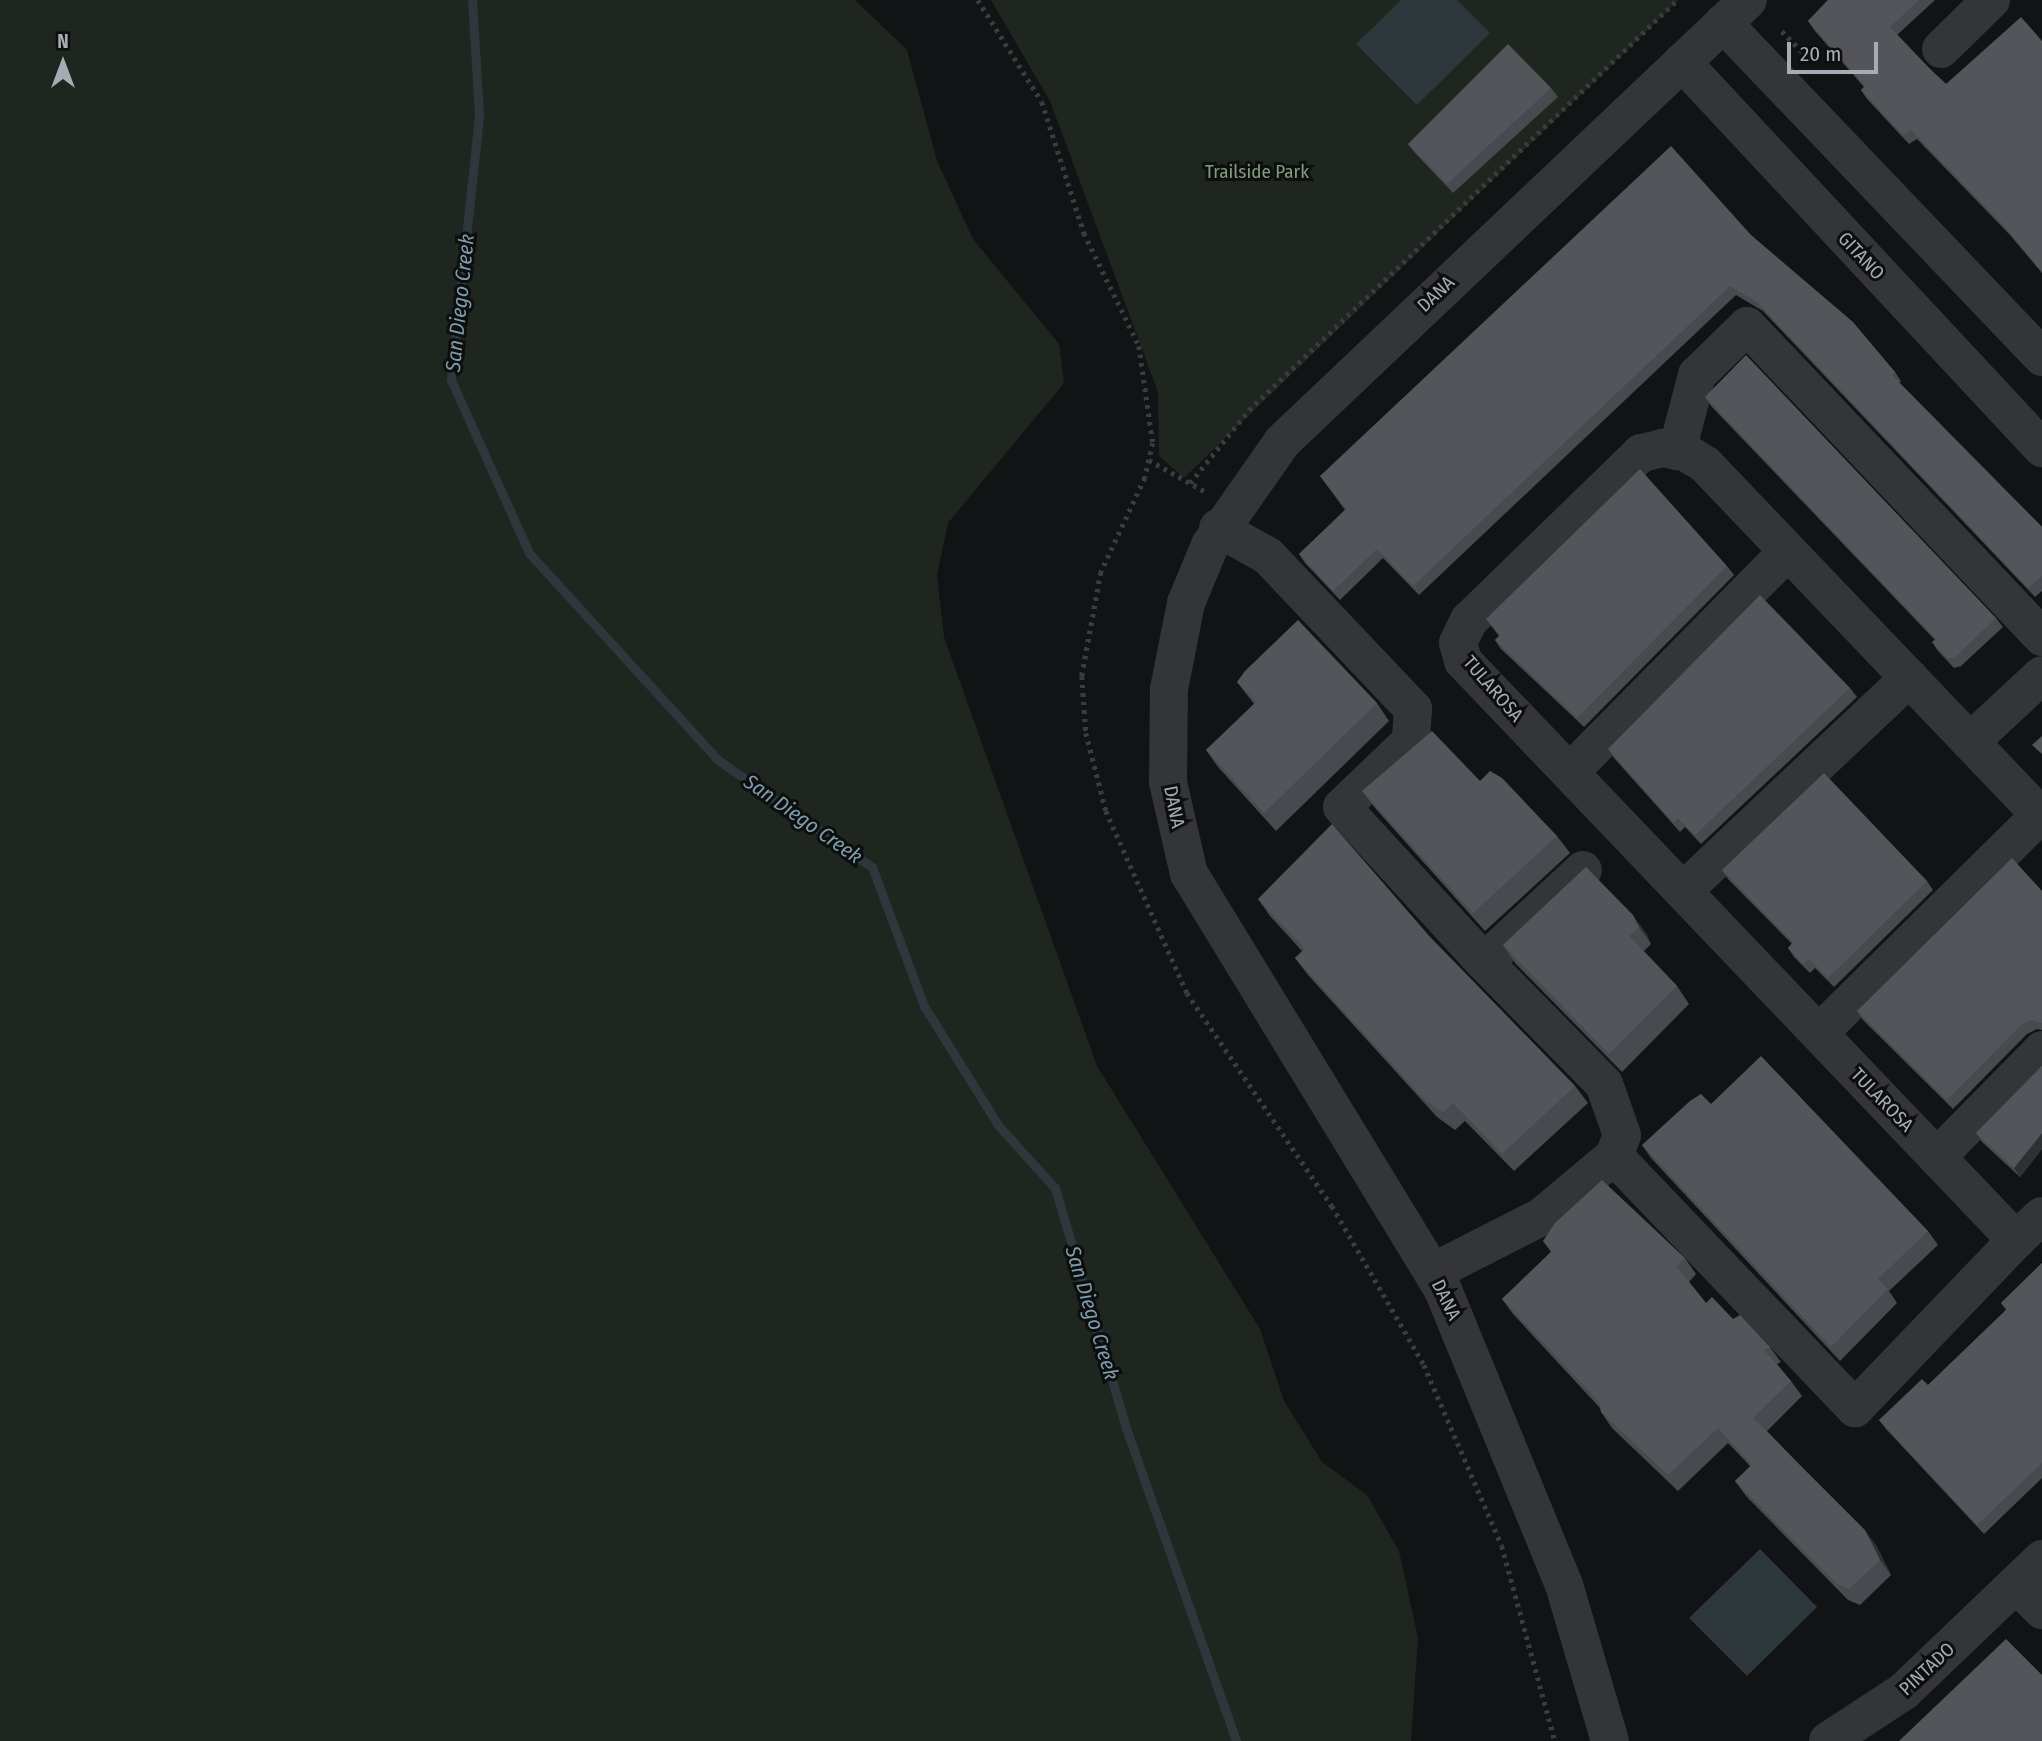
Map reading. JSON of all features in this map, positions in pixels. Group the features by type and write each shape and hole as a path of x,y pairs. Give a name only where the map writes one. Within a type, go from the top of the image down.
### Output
{"street":[{"path":"1941,49 1991,0"},
{"path":"1735,12 2042,357"},
{"name":"DANA","path":"1610,1741 1564,1585 1433,1272 1189,874 1168,782 1169,689 1186,603 1225,517 1282,442 1735,12"},
{"name":"GITANO","path":"1682,62 2042,448"},
{"path":"1819,1033 2041,816 1706,465 1677,451 1697,375 1747,326 2042,637"},
{"name":"TULAROSA","path":"1677,451 1641,453 1469,620 1458,643 1463,660 1937,1157 2029,1228"},
{"path":"1225,517 1268,556 1413,709 1411,740 1342,807 1483,962 1604,1084 1622,1135 1614,1156 1541,1217 1433,1272"},
{"path":"1570,772 1788,551"},
{"path":"1970,742 2042,675"},
{"path":"1684,891 1909,678"},
{"path":"1483,962 1583,870"},
{"path":"1937,1157 2042,1050"},
{"path":"1614,1156 1855,1408 2029,1228"},
{"name":"PINTADO","path":"1828,1741 1904,1691 2033,1585"}],"path":[{"path":"1190,483 1249,410 1677,0"},
{"path":"1149,460 1190,483 1225,517"}],"green space":[{"path":"0,0 855,0 907,50 937,161 973,239 1059,344 1064,383 948,523 937,575 944,637 1097,1066 1260,1329 1284,1401 1322,1462 1367,1495 1399,1551 1418,1638 1411,1741 0,1741"},
{"name":"Trailside Park","path":"991,0 1679,0 1184,478 1159,456 1158,392 1050,101"}],"shaded area":[{"path":"1401,0 1457,0 1490,33 1417,105 1356,44"},
{"path":"1760,1549 1817,1607 1747,1676 1689,1618"}],"building":[{"path":"1828,0 1919,0 1890,27 1946,84 2021,17 2042,41 2042,272 2004,226 1911,130 1903,135 1861,90 1865,86 1808,21"},
{"path":"1508,44 1551,88 1447,184 1408,144"},
{"path":"1671,146 1751,235 1853,322 1895,372 1892,375 2042,527 2042,576 2028,588 1757,302 1730,286 1413,586 1377,549 1333,591 1299,554 1346,509 1320,476"},
{"path":"1746,355 1996,618 1955,657 1948,659 1932,642 1936,639 1705,397"},
{"path":"1640,469 1727,566 1577,718 1495,640 1500,635 1486,619"},
{"path":"1760,595 1850,688 1695,835 1678,818 1674,823 1608,749"},
{"path":"1298,620 1377,703 1264,813 1206,750 1256,702 1237,682"},
{"path":"1432,731 1480,781 1490,771 1502,778 1557,836 1473,913 1362,791"},
{"path":"2042,736 2042,754 2032,745"},
{"path":"1824,773 1927,881 1828,978 1809,959 1803,964 1788,948 1793,942 1722,870"},
{"path":"1332,824 1431,938 1575,1086 1502,1154 1453,1103 1443,1112 1425,1100 1295,958 1305,949 1258,899"},
{"path":"2012,858 2042,891 2042,1023 2031,1020 2021,1025 1947,1100 1857,1011"},
{"path":"1586,867 1633,915 1639,927 1629,936 1677,986 1609,1054 1503,945"},
{"path":"1761,1056 1928,1231 1878,1279 1888,1289 1831,1347 1642,1145 1701,1094 1711,1104"},
{"path":"2042,1066 2042,1133 2014,1168 1976,1133"},
{"path":"1602,1180 1685,1258 1677,1267 1706,1303 1712,1297 1733,1319 1740,1315 1770,1347 1764,1350 1791,1381 1753,1418 1865,1530 1880,1560 1849,1589 1837,1584 1735,1481 1752,1465 1718,1428 1668,1475 1601,1412 1600,1403 1502,1299 1552,1251 1543,1241 1555,1223"},
{"path":"2042,1263 2042,1463 1977,1525 1879,1420 1922,1379 1928,1385 2007,1309 2001,1303"},
{"path":"2006,1639 2042,1675 2042,1741 1899,1741"}],"waterway":[{"name":"San Diego Creek","path":"472,0 479,116 451,380 529,553 718,760 872,867 924,1006 998,1125 1055,1188 1126,1428 1236,1741"}]}
